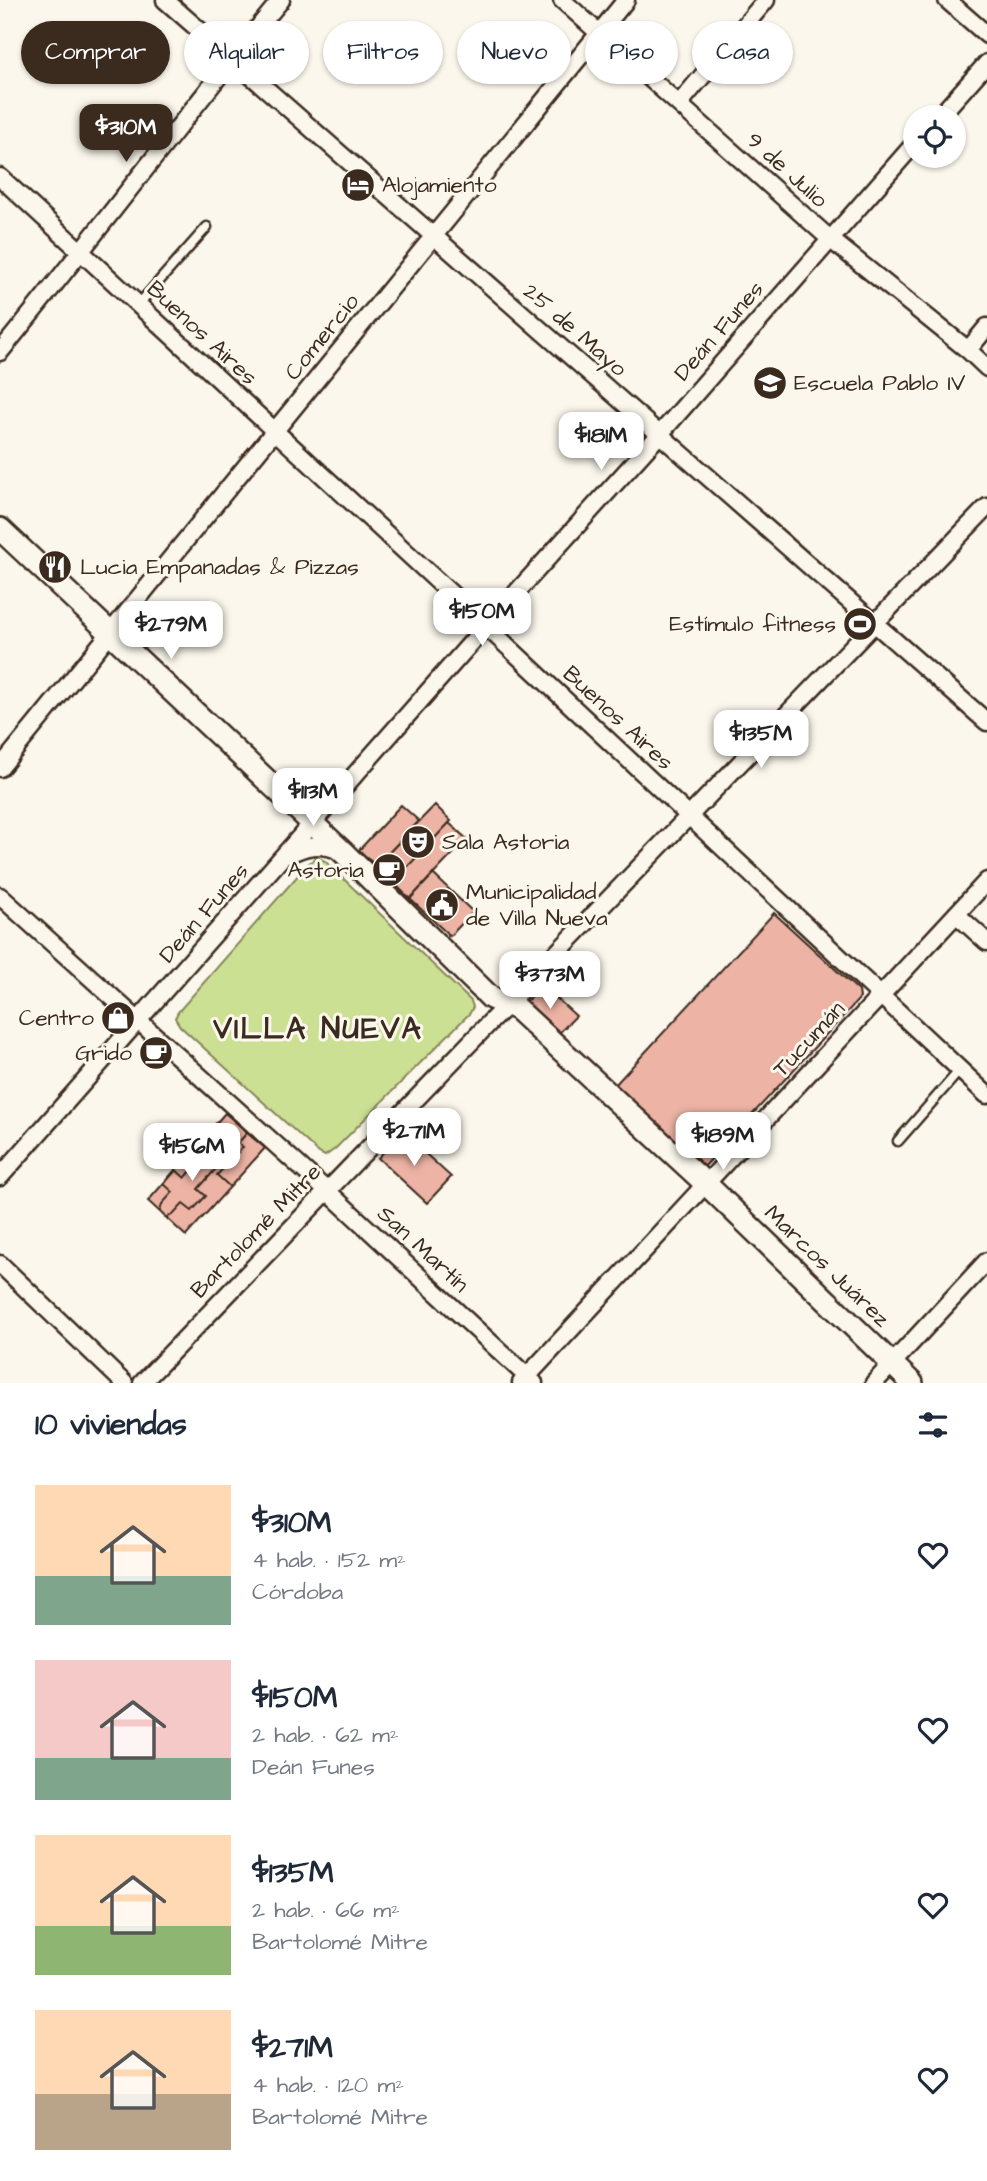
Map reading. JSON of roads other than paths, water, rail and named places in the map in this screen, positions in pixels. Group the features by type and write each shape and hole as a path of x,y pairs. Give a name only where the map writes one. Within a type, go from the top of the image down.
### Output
{"main road":[{"name":"Marcos Juárez","path":"0,529 313,823 491,998 517,1009 705,1183 912,1383"}],"street":[{"name":"25 de Mayo","path":"165,0 189,21"},
{"path":"264,21 281,0"},
{"name":"9 de Julio","path":"562,0 586,21"},
{"name":"Comercio","path":"609,21 626,0"},
{"path":"679,104 766,0"},
{"path":"947,0 987,35"},
{"name":"Comercio","path":"0,768 585,50"},
{"path":"950,105 987,63"},
{"path":"0,352 212,84"},
{"name":"25 de Mayo","path":"260,84 987,722"},
{"name":"9 de Julio","path":"656,84 830,239 987,368"},
{"name":"Deán Funes","path":"0,1177 903,157"},
{"name":"Buenos Aires","path":"0,177 486,626 987,1095"},
{"path":"968,350 987,327"},
{"name":"Bartolomé Mitre","path":"142,1383 987,507"},
{"path":"283,857 302,848 318,845 345,854"},
{"name":"Tucumán","path":"527,1381 705,1183 987,881"},
{"name":"San Martín","path":"0,895 326,1190 527,1381"},
{"path":"956,914 987,942"},
{"path":"874,1383 987,1261"},
{"path":"0,1264 124,1383"}],"lane":[{"path":"138,305 207,227"},
{"path":"898,1141 960,1070"}],"place":[{"name":"Alojamiento","path":"358,185"},
{"name":"Escuela Pablo IV","path":"770,383"},
{"name":"Lucia Empanadas & Pizzas","path":"55,567"},
{"name":"Estímulo fitness","path":"860,624"},
{"name":"Sala Astoria","path":"418,842"},
{"name":"Astoria","path":"389,870"},
{"name":"Municipalidad de Villa Nueva","path":"442,905"},
{"name":"Centro","path":"118,1018"},
{"name":"Grido","path":"156,1053"}],"district":[{"name":"VILLA NUEVA","path":"318,1029"}]}
